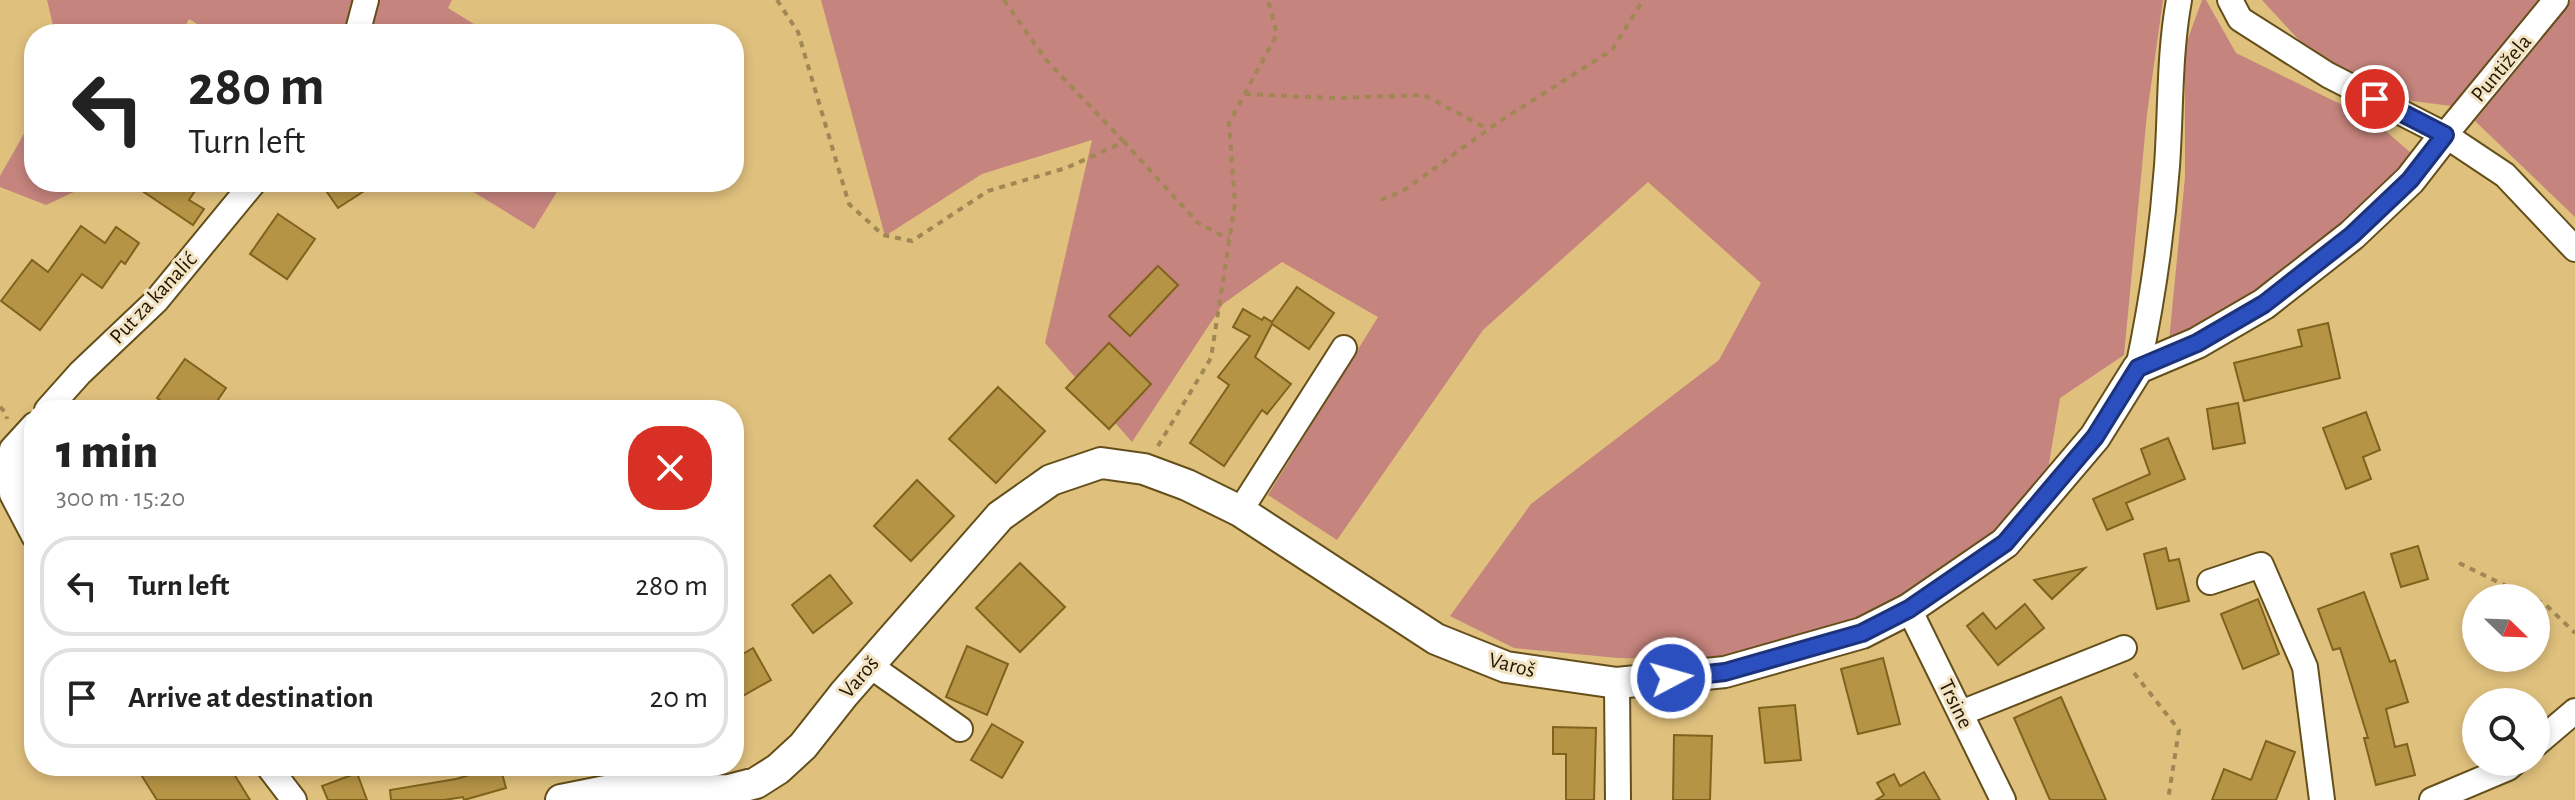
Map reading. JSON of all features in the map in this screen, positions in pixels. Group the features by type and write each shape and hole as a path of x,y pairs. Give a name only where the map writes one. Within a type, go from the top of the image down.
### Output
{"main road":[{"path":"2138,368 2197,343 2264,304 2352,235 2410,180 2445,135"},
{"name":"Varoš","path":"561,800 606,791 753,791 803,746 869,665 1000,516 1051,480 1101,463 1144,469 1187,485 1240,511 1436,639 1506,667 1617,683 1725,672 1862,633 1909,609 2005,543 2095,437 2138,368"}],"street":[{"path":"360,24 366,0"},
{"path":"2138,368 2148,319 2167,168 2172,38 2179,0"},
{"path":"2230,0 2240,19 2328,75 2445,135 2505,175 2575,249"},
{"name":"Puntižela","path":"2445,135 2556,0"},
{"name":"Put za kanalić","path":"56,400 156,301 246,192"},
{"path":"1240,511 1344,348"},
{"path":"24,436 12,449 12,494 24,517"},
{"path":"2210,582 2261,565 2305,667 2322,800"},
{"name":"Trsine","path":"1909,609 2003,800"},
{"path":"1961,713 2124,648"},
{"path":"869,665 960,729"},
{"path":"1617,683 1618,800"},
{"path":"2550,732 2575,711"},
{"path":"276,776 294,800"},
{"path":"2432,800 2489,776"}],"path":[{"path":"777,0 798,32 849,204 883,235 912,241 988,191 1066,168 1124,142"},
{"path":"1004,0 1046,60 1198,223 1229,239"},
{"path":"1144,469 1211,358 1235,203 1229,123 1277,34 1268,0"},
{"path":"1381,200 1403,191 1488,129 1612,50 1643,0"},
{"path":"1245,94 1334,98 1424,95 1488,129"},
{"path":"2459,563 2503,584"},
{"path":"2550,609 2575,633"},
{"path":"2134,673 2179,730 2168,800"}],"shaded area":[{"path":"47,0 452,0 448,8 474,24 197,24 189,19 186,24 53,24"},
{"path":"821,0 2163,0 2147,114 2124,355 2060,398 2048,469 1994,532 1895,599 1857,618 1754,652 1714,660 1618,658 1514,648 1450,616 1531,504 1719,360 1761,283 1648,182 1483,330 1337,540 1268,495 1378,317 1282,262 1223,304 1132,442 1045,343 1092,140 982,174 885,236"},
{"path":"2202,0 2206,0 2236,53 2373,120 2411,153 2342,229 2253,297 2169,341 2185,177 2185,47"},
{"path":"2262,0 2540,0 2452,106 2404,100 2309,51"},
{"path":"2571,0 2575,0 2575,217 2475,121"},
{"path":"24,134 24,192 74,192 46,205 0,187 0,176"},
{"path":"473,192 557,192 534,229"}],"building":[{"path":"144,192 194,192 189,200 204,209 193,225"},
{"path":"327,192 363,192 338,208"},
{"path":"278,214 315,239 287,279 250,254"},
{"path":"81,226 105,243 116,227 139,243 125,264 121,261 102,288 82,274 40,330 1,301 32,260 48,272"},
{"path":"1158,266 1178,285 1130,336 1109,316"},
{"path":"1297,287 1334,313 1309,349 1272,324 1255,357 1291,384 1267,414 1262,410 1224,466 1190,443 1229,385 1218,377 1250,336 1233,327 1243,309 1272,322"},
{"path":"2328,323 2340,378 2244,401 2234,363 2302,346 2298,330"},
{"path":"1109,343 1151,384 1109,429 1066,388"},
{"path":"185,359 226,388 218,400 157,398"},
{"path":"998,387 1045,431 996,483 949,439"},
{"path":"2238,403 2245,443 2213,449 2207,409"},
{"path":"2366,412 2380,450 2363,457 2371,479 2346,489 2323,428"},
{"path":"2168,438 2185,479 2126,503 2133,519 2107,530 2093,499 2150,474 2141,449"},
{"path":"917,480 954,516 911,561 874,526"},
{"path":"2418,546 2428,579 2401,587 2391,554"},
{"path":"2166,548 2169,561 2179,559 2189,601 2157,609 2144,554"},
{"path":"1020,563 1065,607 1020,652 976,608"},
{"path":"2085,568 2052,599 2034,580"},
{"path":"830,575 852,603 813,633 792,605"},
{"path":"2364,592 2390,662 2395,660 2408,702 2386,709 2395,747 2407,744 2415,775 2376,785 2364,738 2368,738 2340,648 2333,650 2318,609"},
{"path":"2258,599 2279,654 2243,669 2221,614"},
{"path":"2025,604 2044,628 1998,665 1967,626 1983,613 1996,629"},
{"path":"967,646 1008,664 987,715 946,697"},
{"path":"753,648 771,680 744,695 744,653"},
{"path":"1883,658 1900,724 1858,734 1841,669"},
{"path":"2061,697 2106,800 2050,800 2014,718"},
{"path":"1795,705 1801,760 1765,763 1759,708"},
{"path":"992,724 1023,742 1002,778 971,760"},
{"path":"1553,727 1596,728 1594,800 1566,800 1566,754 1553,754"},
{"path":"1674,735 1712,736 1710,800 1673,800"},
{"path":"2266,741 2295,752 2276,800 2212,800 2224,769 2251,780"},
{"path":"1924,772 1940,800 1876,800 1884,795 1877,783 1894,774 1900,786"},
{"path":"142,776 235,776 250,800 157,800"},
{"path":"349,776 358,776 367,800 328,800 322,786"},
{"path":"503,776 506,788 464,800 463,797 391,800 390,790 456,779"}],"route":[{"path":"1671,678 1725,672 1862,633 1909,609 2005,543 2095,437 2138,368 2197,343 2264,304 2352,235 2410,180 2445,135 2375,99"}]}
